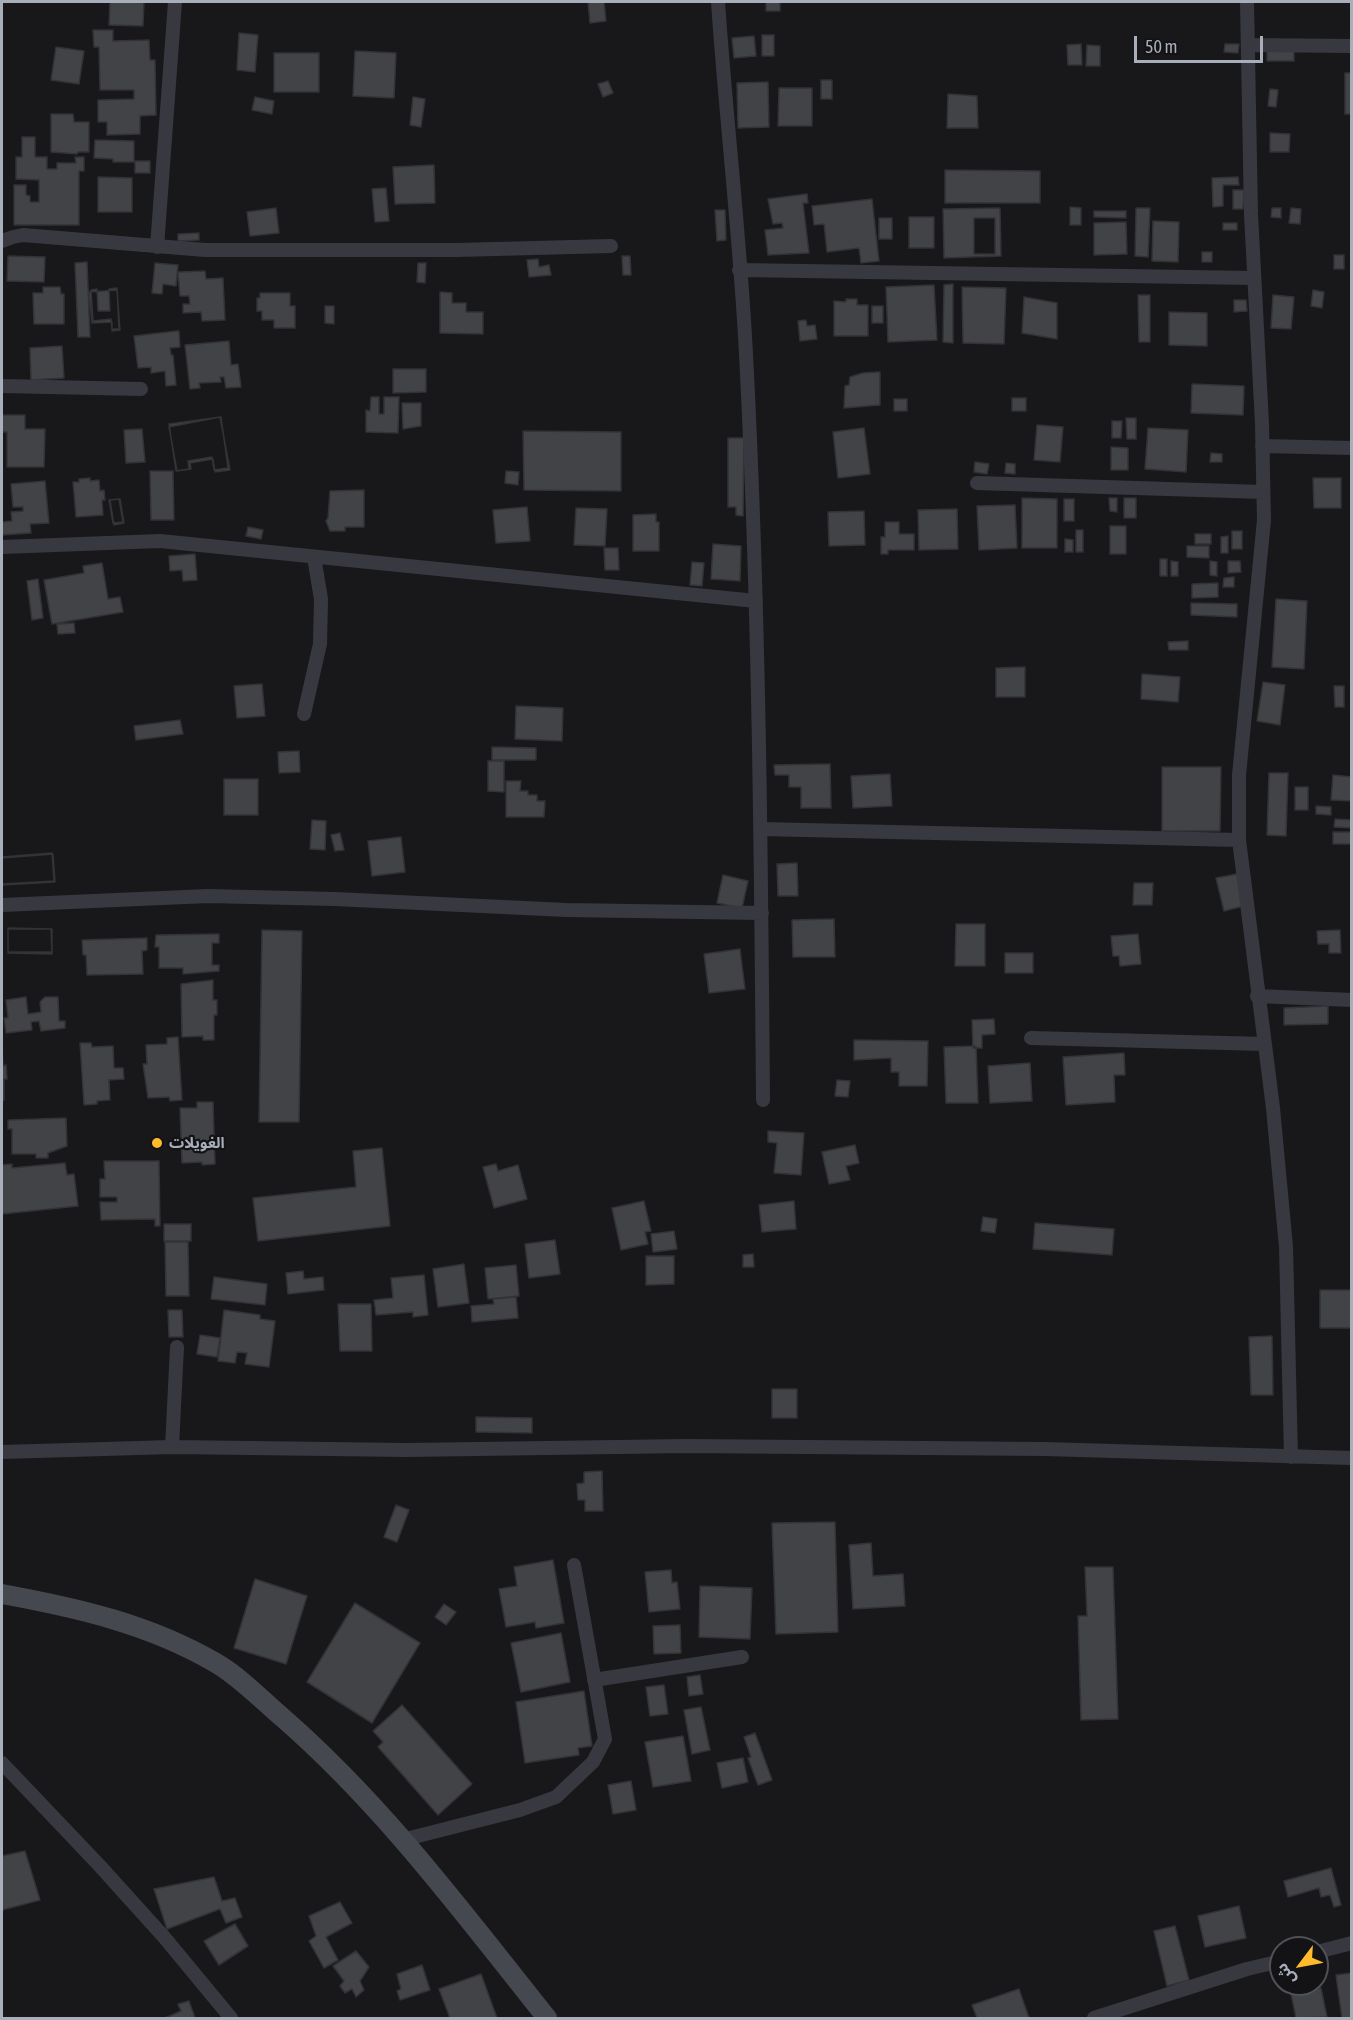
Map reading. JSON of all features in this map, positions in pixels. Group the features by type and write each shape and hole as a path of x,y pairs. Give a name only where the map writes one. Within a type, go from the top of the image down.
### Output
{"street":[{"path":"158,247 175,2"},
{"path":"718,2 746,363 756,602 761,829 763,1100"},
{"path":"1247,2 1251,214 1264,520 1239,775 1239,840 1273,1108 1286,1247 1291,1456"},
{"path":"1248,45 1352,46"},
{"path":"2,242 23,235 205,250 457,250 612,246"},
{"path":"739,270 1254,278"},
{"path":"2,386 141,389"},
{"path":"1262,446 1352,448"},
{"path":"977,483 1263,492"},
{"path":"2,547 159,542 756,602"},
{"path":"304,714 320,644 321,599 314,557"},
{"path":"761,829 1239,840"},
{"path":"2,905 208,896 335,899 566,910 762,913"},
{"path":"1257,996 1352,1000"},
{"path":"1031,1038 1264,1044"},
{"path":"172,1447 177,1347"},
{"path":"2,1452 172,1447 418,1450 847,1446 1352,1458"},
{"path":"402,1840 520,1810 556,1797 594,1762 605,1740 574,1565"},
{"path":"2,1594 69,1606 125,1622 173,1641 218,1665 313,1744 374,1807 547,2019"},
{"path":"594,1680 742,1657"},
{"path":"2,1763 164,1937 231,2019"},
{"path":"1329,1949 1352,1943"},
{"path":"1094,2019 1269,1964"}],"building":[{"path":"110,2 144,2 143,26 109,25"},
{"path":"588,2 604,2 606,21 590,23"},
{"path":"766,2 780,2 780,11 766,11"},
{"path":"93,30 113,30 113,41 149,40 150,60 155,60 156,115 140,116 140,134 107,135 107,122 98,122 98,100 134,99 134,90 100,90 99,47 94,47"},
{"path":"239,33 258,35 255,72 237,70"},
{"path":"762,35 774,35 774,56 762,56"},
{"path":"754,36 756,56 734,58 732,38"},
{"path":"1081,44 1082,65 1068,65 1067,45"},
{"path":"1225,44 1239,44 1238,53 1224,52"},
{"path":"1087,45 1100,46 1100,66 1086,66"},
{"path":"56,47 84,51 79,84 51,80"},
{"path":"355,51 396,53 394,98 353,96"},
{"path":"1267,51 1294,51 1294,61 1267,61"},
{"path":"274,53 319,53 319,92 274,92"},
{"path":"1345,73 1352,73 1352,114 1345,114"},
{"path":"821,80 832,80 832,99 821,99"},
{"path":"608,81 613,93 603,97 598,84"},
{"path":"768,82 769,127 738,128 737,83"},
{"path":"779,88 812,88 812,126 778,126"},
{"path":"1270,89 1278,90 1276,107 1268,106"},
{"path":"948,94 977,96 978,128 947,128"},
{"path":"255,97 274,101 272,114 252,110"},
{"path":"413,97 425,99 421,127 410,125"},
{"path":"51,114 73,114 74,122 89,122 89,152 78,152 77,154 51,152"},
{"path":"1270,133 1290,134 1289,152 1270,152"},
{"path":"22,137 35,137 35,157 47,157 47,169 57,169 57,163 76,163 75,157 84,157 84,171 79,171 79,225 14,225 14,185 26,185 26,195 30,196 30,202 39,202 39,180 16,179 16,157 22,157"},
{"path":"95,140 134,141 134,162 113,162 113,159 94,158"},
{"path":"135,161 150,161 150,173 135,173"},
{"path":"434,165 435,203 395,204 393,167"},
{"path":"945,170 1040,171 1040,203 945,203"},
{"path":"98,177 132,178 132,212 98,212"},
{"path":"1238,177 1239,185 1223,185 1223,206 1213,207 1212,178"},
{"path":"386,188 389,221 375,222 372,189"},
{"path":"1233,190 1244,190 1243,209 1233,209"},
{"path":"807,194 808,203 803,203 809,253 768,255 765,230 783,228 782,223 773,224 768,199"},
{"path":"872,199 879,261 861,263 859,248 827,252 824,224 814,225 812,206"},
{"path":"1070,207 1081,208 1081,225 1070,225"},
{"path":"276,208 279,233 250,236 247,212"},
{"path":"1000,208 1001,256 944,258 943,209"},
{"path":"1136,208 1150,208 1148,257 1135,256"},
{"path":"1272,208 1281,208 1281,218 1271,217"},
{"path":"1291,208 1301,209 1300,224 1289,223"},
{"path":"715,210 725,210 726,240 717,241"},
{"path":"1094,211 1126,211 1126,218 1094,217"},
{"path":"909,217 934,217 934,248 909,248"},
{"path":"879,218 892,218 892,239 879,239"},
{"path":"974,218 995,218 995,254 974,254"},
{"path":"1153,221 1179,222 1178,262 1152,261"},
{"path":"1126,222 1127,254 1094,255 1094,223"},
{"path":"1223,223 1237,223 1237,230 1223,230"},
{"path":"199,233 199,240 178,241 178,234"},
{"path":"1202,252 1212,252 1212,262 1202,262"},
{"path":"1334,255 1344,255 1344,269 1334,269"},
{"path":"8,256 45,257 44,282 7,281"},
{"path":"622,256 630,256 631,275 623,275"},
{"path":"538,259 539,267 549,265 551,275 529,277 527,260"},
{"path":"87,262 90,337 78,337 75,263"},
{"path":"155,263 178,265 176,286 163,284 162,294 152,293"},
{"path":"418,263 426,263 425,283 417,282"},
{"path":"205,271 206,279 223,278 225,320 202,321 201,312 183,313 183,304 190,304 189,296 180,296 178,272"},
{"path":"953,284 953,343 943,342 944,285"},
{"path":"934,285 937,340 888,342 886,287"},
{"path":"43,287 60,287 61,294 64,294 64,324 34,324 33,293 43,293"},
{"path":"962,287 1006,288 1004,344 963,343"},
{"path":"117,288 119,329 112,329 111,319 93,321 91,290 97,289 98,311 110,311 109,289"},
{"path":"117,290 120,330 112,331 112,322 92,323 89,292"},
{"path":"1313,290 1324,292 1322,308 1311,306"},
{"path":"440,292 452,293 452,303 466,303 466,312 483,312 483,334 440,333"},
{"path":"260,293 290,293 290,306 295,306 295,328 274,328 274,320 262,320 262,311 257,311 257,298 260,298"},
{"path":"1138,295 1150,295 1150,342 1139,342"},
{"path":"1273,295 1294,297 1291,329 1271,328"},
{"path":"1024,297 1057,303 1057,339 1022,333"},
{"path":"846,299 857,299 857,305 868,305 868,336 834,336 834,301 846,302"},
{"path":"1234,300 1246,300 1247,311 1234,312"},
{"path":"325,306 334,306 334,324 325,323"},
{"path":"872,306 883,306 883,323 872,323"},
{"path":"1169,312 1207,313 1207,346 1169,345"},
{"path":"806,320 807,326 815,325 817,339 800,341 798,321"},
{"path":"179,331 180,347 170,348 171,355 173,355 176,385 166,386 165,371 151,373 151,367 138,368 134,336"},
{"path":"229,341 231,365 238,364 241,387 226,388 224,377 220,377 221,382 199,383 200,388 190,389 185,345"},
{"path":"62,346 64,378 31,380 30,348"},
{"path":"393,369 426,369 426,392 393,393"},
{"path":"880,372 880,405 844,408 845,386 849,385 850,377 863,373"},
{"path":"1192,384 1244,386 1243,415 1191,413"},
{"path":"371,397 379,397 379,414 384,414 384,397 399,397 398,433 366,432 366,410 370,411"},
{"path":"1012,398 1026,398 1026,411 1012,411"},
{"path":"894,399 907,399 907,411 894,411"},
{"path":"402,403 421,403 421,426 403,429"},
{"path":"2,415 25,415 25,429 45,429 44,467 7,467 7,432 2,432"},
{"path":"220,417 230,470 215,472 213,459 190,463 191,469 177,471 169,427"},
{"path":"221,417 228,468 214,470 212,457 188,461 189,469 176,471 169,424"},
{"path":"1126,418 1136,418 1136,439 1127,439"},
{"path":"1112,421 1122,421 1121,438 1112,438"},
{"path":"1037,425 1063,427 1060,462 1034,460"},
{"path":"864,428 870,474 838,478 833,432"},
{"path":"1148,428 1188,430 1186,472 1145,469"},
{"path":"142,429 145,462 126,463 124,430"},
{"path":"523,431 621,432 621,491 524,490"},
{"path":"728,438 744,438 743,516 736,515 736,507 728,507"},
{"path":"1111,447 1128,448 1128,470 1111,470"},
{"path":"1211,453 1222,454 1222,462 1210,462"},
{"path":"975,462 989,464 987,474 974,472"},
{"path":"1006,463 1015,464 1015,474 1005,473"},
{"path":"150,471 173,471 174,520 151,520"},
{"path":"506,471 519,472 518,485 505,483"},
{"path":"90,478 90,481 99,480 100,491 104,490 103,515 76,517 73,482"},
{"path":"1313,478 1341,478 1341,508 1314,508"},
{"path":"45,481 49,523 30,524 31,533 2,535 2,522 12,521 11,512 23,511 23,507 13,507 11,484"},
{"path":"364,490 364,527 345,527 345,531 330,531 326,521 330,491"},
{"path":"1022,498 1057,499 1057,548 1022,548"},
{"path":"1109,498 1117,498 1117,512 1110,511"},
{"path":"1124,498 1136,498 1136,518 1124,518"},
{"path":"119,499 123,522 113,523 109,500"},
{"path":"120,499 124,523 114,525 110,500"},
{"path":"1064,499 1074,499 1074,521 1064,521"},
{"path":"1015,505 1017,548 979,550 977,506"},
{"path":"527,507 530,541 496,543 493,510"},
{"path":"576,508 607,509 605,546 574,545"},
{"path":"957,509 958,549 919,550 918,510"},
{"path":"864,511 865,545 829,546 828,512"},
{"path":"656,514 656,522 659,522 659,551 633,551 633,515"},
{"path":"885,522 899,522 899,534 914,534 914,550 888,550 888,554 881,554 881,537 885,537"},
{"path":"1110,526 1126,526 1126,554 1110,554"},
{"path":"248,527 263,530 261,539 246,536"},
{"path":"1076,530 1083,530 1083,552 1076,552"},
{"path":"1232,531 1242,531 1242,549 1232,549"},
{"path":"1195,534 1211,534 1211,544 1195,544"},
{"path":"1228,536 1228,553 1221,553 1221,537"},
{"path":"1065,539 1073,540 1073,552 1065,552"},
{"path":"713,544 741,546 740,581 711,579"},
{"path":"1187,546 1209,546 1209,558 1187,557"},
{"path":"604,548 618,548 619,570 605,570"},
{"path":"195,554 197,580 183,581 182,570 170,571 169,556"},
{"path":"1160,559 1167,559 1167,576 1160,576"},
{"path":"1171,561 1178,562 1178,576 1171,576"},
{"path":"1210,561 1217,562 1217,576 1210,575"},
{"path":"1228,561 1240,561 1241,572 1228,573"},
{"path":"692,562 704,563 702,586 690,585"},
{"path":"102,563 108,599 120,597 123,612 52,624 44,580 84,573 83,566"},
{"path":"1234,577 1234,587 1223,587 1224,578"},
{"path":"38,579 43,618 32,620 27,581"},
{"path":"1218,583 1218,597 1192,598 1192,584"},
{"path":"1276,599 1307,601 1304,669 1272,667"},
{"path":"1191,603 1237,604 1237,617 1191,615"},
{"path":"74,623 75,633 58,634 57,624"},
{"path":"1188,641 1188,650 1169,650 1168,642"},
{"path":"1025,667 1025,697 996,697 996,668"},
{"path":"1142,674 1180,677 1178,702 1141,699"},
{"path":"1263,682 1285,685 1280,725 1257,721"},
{"path":"262,684 265,716 237,718 234,686"},
{"path":"1334,686 1344,686 1344,707 1335,707"},
{"path":"516,706 563,708 562,741 515,739"},
{"path":"180,720 183,734 136,740 134,726"},
{"path":"492,747 536,748 536,760 492,760"},
{"path":"299,751 300,772 279,773 278,752"},
{"path":"488,761 504,761 504,792 488,791"},
{"path":"830,764 831,808 801,808 801,787 789,787 789,775 775,775 774,765"},
{"path":"1162,767 1221,767 1220,831 1162,831"},
{"path":"1269,773 1288,773 1286,836 1267,835"},
{"path":"890,774 892,806 853,808 851,776"},
{"path":"1333,775 1352,777 1352,801 1331,800"},
{"path":"224,779 258,779 258,815 224,815"},
{"path":"506,781 521,781 520,791 528,791 528,795 537,795 537,801 545,801 544,817 506,817"},
{"path":"1295,787 1308,787 1308,810 1295,810"},
{"path":"1316,806 1331,807 1331,815 1316,814"},
{"path":"1335,819 1352,820 1352,828 1334,827"},
{"path":"312,820 326,821 325,850 310,849"},
{"path":"1333,832 1352,832 1352,844 1333,844"},
{"path":"340,833 344,850 335,851 331,835"},
{"path":"401,837 405,872 372,876 368,841"},
{"path":"52,853 54,881 2,884 2,857"},
{"path":"53,854 55,882 2,885 2,858"},
{"path":"797,863 798,896 778,896 777,864"},
{"path":"1237,874 1244,906 1224,911 1216,878"},
{"path":"723,875 748,881 742,908 717,903"},
{"path":"1134,883 1153,883 1152,905 1133,905"},
{"path":"834,919 835,957 793,957 792,920"},
{"path":"956,924 985,924 985,966 955,966"},
{"path":"8,928 52,929 52,954 8,953"},
{"path":"8,929 51,929 52,952 8,952"},
{"path":"262,930 302,931 299,1122 259,1122"},
{"path":"1340,930 1341,953 1329,953 1329,944 1318,944 1317,931"},
{"path":"219,934 219,943 212,943 212,965 219,965 219,971 183,974 183,968 159,968 159,947 155,947 156,935"},
{"path":"1138,934 1141,964 1120,966 1119,956 1113,956 1111,936"},
{"path":"147,938 147,950 142,951 143,974 87,975 86,955 83,955 82,940"},
{"path":"740,949 745,989 709,993 704,954"},
{"path":"1005,953 1033,953 1033,973 1005,973"},
{"path":"213,980 213,1000 217,1000 217,1015 214,1015 214,1040 203,1040 203,1036 182,1037 181,984"},
{"path":"26,997 28,1014 41,1012 40,1002 45,997 58,997 59,1021 65,1021 65,1028 41,1031 39,1021 31,1022 32,1030 6,1033 4,1018 8,1018 6,1000"},
{"path":"1328,1006 1328,1024 1284,1025 1284,1008"},
{"path":"994,1019 995,1034 982,1035 982,1048 973,1048 972,1020"},
{"path":"178,1037 182,1100 170,1101 169,1097 148,1098 143,1064 147,1064 146,1045 167,1044 167,1038"},
{"path":"854,1040 928,1041 927,1086 899,1086 899,1072 891,1072 891,1058 854,1060"},
{"path":"80,1043 91,1043 92,1047 113,1046 114,1068 123,1068 124,1079 109,1080 110,1100 84,1105"},
{"path":"2,1044 3,1066 6,1065 7,1079 4,1079 4,1100 2,1101"},
{"path":"976,1046 978,1103 946,1103 944,1047"},
{"path":"1124,1053 1125,1075 1114,1075 1115,1102 1066,1105 1063,1057"},
{"path":"1030,1063 1032,1101 990,1103 988,1066"},
{"path":"837,1080 850,1081 848,1097 835,1096"},
{"path":"197,1102 213,1102 215,1164 182,1163 180,1108 197,1108"},
{"path":"66,1118 67,1146 48,1153 48,1158 36,1158 36,1154 12,1154 12,1129 8,1129 8,1120"},
{"path":"768,1131 804,1133 801,1175 774,1173 777,1143 768,1142"},
{"path":"855,1145 859,1163 846,1166 850,1180 829,1184 822,1152"},
{"path":"382,1148 390,1226 258,1241 253,1198 356,1187 353,1151"},
{"path":"104,1161 159,1161 160,1226 155,1226 155,1219 101,1220 100,1202 117,1202 117,1197 100,1197 100,1179 105,1179"},
{"path":"65,1163 67,1175 74,1174 78,1206 2,1214 2,1165 12,1164 12,1168"},
{"path":"496,1164 498,1171 518,1165 527,1199 494,1208 483,1167"},
{"path":"644,1201 651,1231 645,1232 648,1244 621,1250 612,1208"},
{"path":"794,1201 796,1229 762,1232 759,1205"},
{"path":"983,1217 997,1219 995,1233 981,1231"},
{"path":"1035,1223 1114,1229 1112,1255 1033,1249"},
{"path":"164,1224 191,1224 191,1241 164,1241"},
{"path":"674,1231 677,1249 653,1252 651,1234"},
{"path":"555,1240 560,1274 529,1278 525,1244"},
{"path":"165,1242 188,1242 189,1296 166,1296"},
{"path":"753,1254 754,1267 743,1267 743,1255"},
{"path":"646,1256 674,1256 674,1284 646,1285"},
{"path":"464,1264 469,1303 438,1307 433,1269"},
{"path":"516,1265 519,1296 488,1299 485,1268"},
{"path":"303,1271 304,1279 323,1277 324,1290 288,1294 286,1273"},
{"path":"424,1275 428,1315 413,1317 413,1312 376,1315 374,1300 393,1298 391,1278"},
{"path":"214,1277 267,1284 265,1305 211,1299"},
{"path":"1320,1290 1352,1290 1352,1328 1320,1328"},
{"path":"516,1297 518,1318 472,1322 471,1306 494,1304 493,1299"},
{"path":"338,1304 371,1304 372,1351 340,1351"},
{"path":"168,1310 182,1310 183,1337 169,1337"},
{"path":"224,1310 260,1315 260,1319 275,1321 269,1367 245,1364 247,1353 237,1352 235,1363 218,1361"},
{"path":"200,1335 220,1338 217,1357 197,1354"},
{"path":"1272,1336 1273,1395 1251,1395 1249,1337"},
{"path":"772,1389 797,1389 797,1418 772,1418"},
{"path":"476,1417 532,1418 532,1433 476,1432"},
{"path":"602,1471 603,1511 585,1511 585,1500 578,1500 577,1484 584,1483 584,1472"},
{"path":"396,1505 409,1510 397,1542 384,1537"},
{"path":"835,1522 838,1632 776,1634 772,1523"},
{"path":"871,1543 873,1576 903,1574 905,1606 853,1609 849,1545"},
{"path":"553,1560 564,1623 536,1628 535,1622 506,1627 499,1589 517,1586 514,1567"},
{"path":"1085,1567 1113,1567 1118,1719 1081,1720 1078,1616 1087,1616"},
{"path":"671,1570 672,1583 677,1582 680,1609 649,1612 645,1572"},
{"path":"255,1579 307,1596 286,1664 234,1648"},
{"path":"700,1586 752,1588 750,1639 699,1637"},
{"path":"355,1603 420,1643 372,1723 307,1682"},
{"path":"444,1604 456,1612 446,1625 435,1617"},
{"path":"680,1625 681,1653 654,1654 653,1626"},
{"path":"561,1633 570,1682 521,1692 511,1643"},
{"path":"700,1675 703,1694 689,1696 687,1677"},
{"path":"664,1685 668,1714 650,1716 646,1687"},
{"path":"584,1691 592,1746 578,1748 579,1755 525,1763 516,1702"},
{"path":"402,1705 472,1784 438,1815 378,1747 383,1742 373,1731"},
{"path":"701,1707 710,1750 692,1754 684,1710"},
{"path":"755,1733 772,1780 758,1785 748,1758 751,1757 744,1737"},
{"path":"683,1736 691,1781 653,1787 645,1742"},
{"path":"743,1758 748,1782 722,1788 717,1763"},
{"path":"631,1781 636,1810 613,1814 608,1785"},
{"path":"25,1851 40,1900 2,1910 2,1856"},
{"path":"1331,1868 1341,1905 1334,1907 1330,1895 1321,1897 1319,1888 1288,1897 1284,1881"},
{"path":"214,1877 222,1901 235,1898 242,1917 226,1923 220,1909 167,1929 154,1889"},
{"path":"340,1902 352,1923 326,1937 338,1960 324,1968 309,1941 316,1936 309,1916"},
{"path":"1239,1906 1246,1938 1205,1947 1198,1916"},
{"path":"235,1924 248,1946 219,1965 204,1941"},
{"path":"1175,1926 1189,1980 1167,1986 1154,1931"},
{"path":"356,1951 369,1967 360,1981 364,1990 356,1997 352,1989 345,1993 340,1986 344,1981 333,1966"},
{"path":"422,1965 430,1990 400,2000 397,1991 401,1989 397,1974"},
{"path":"1352,1973 1352,2018 1342,2018 1336,1975"},
{"path":"481,1974 497,2018 450,2018 439,1989"},
{"path":"1019,1989 1029,2018 977,2018 972,2005"},
{"path":"1291,1996 1323,1996 1327,2017 1296,2018"},
{"path":"189,2001 195,2018 165,2018 181,2011 178,2004"}],"place":[{"name":"الغويلات","path":"157,1143"}]}
